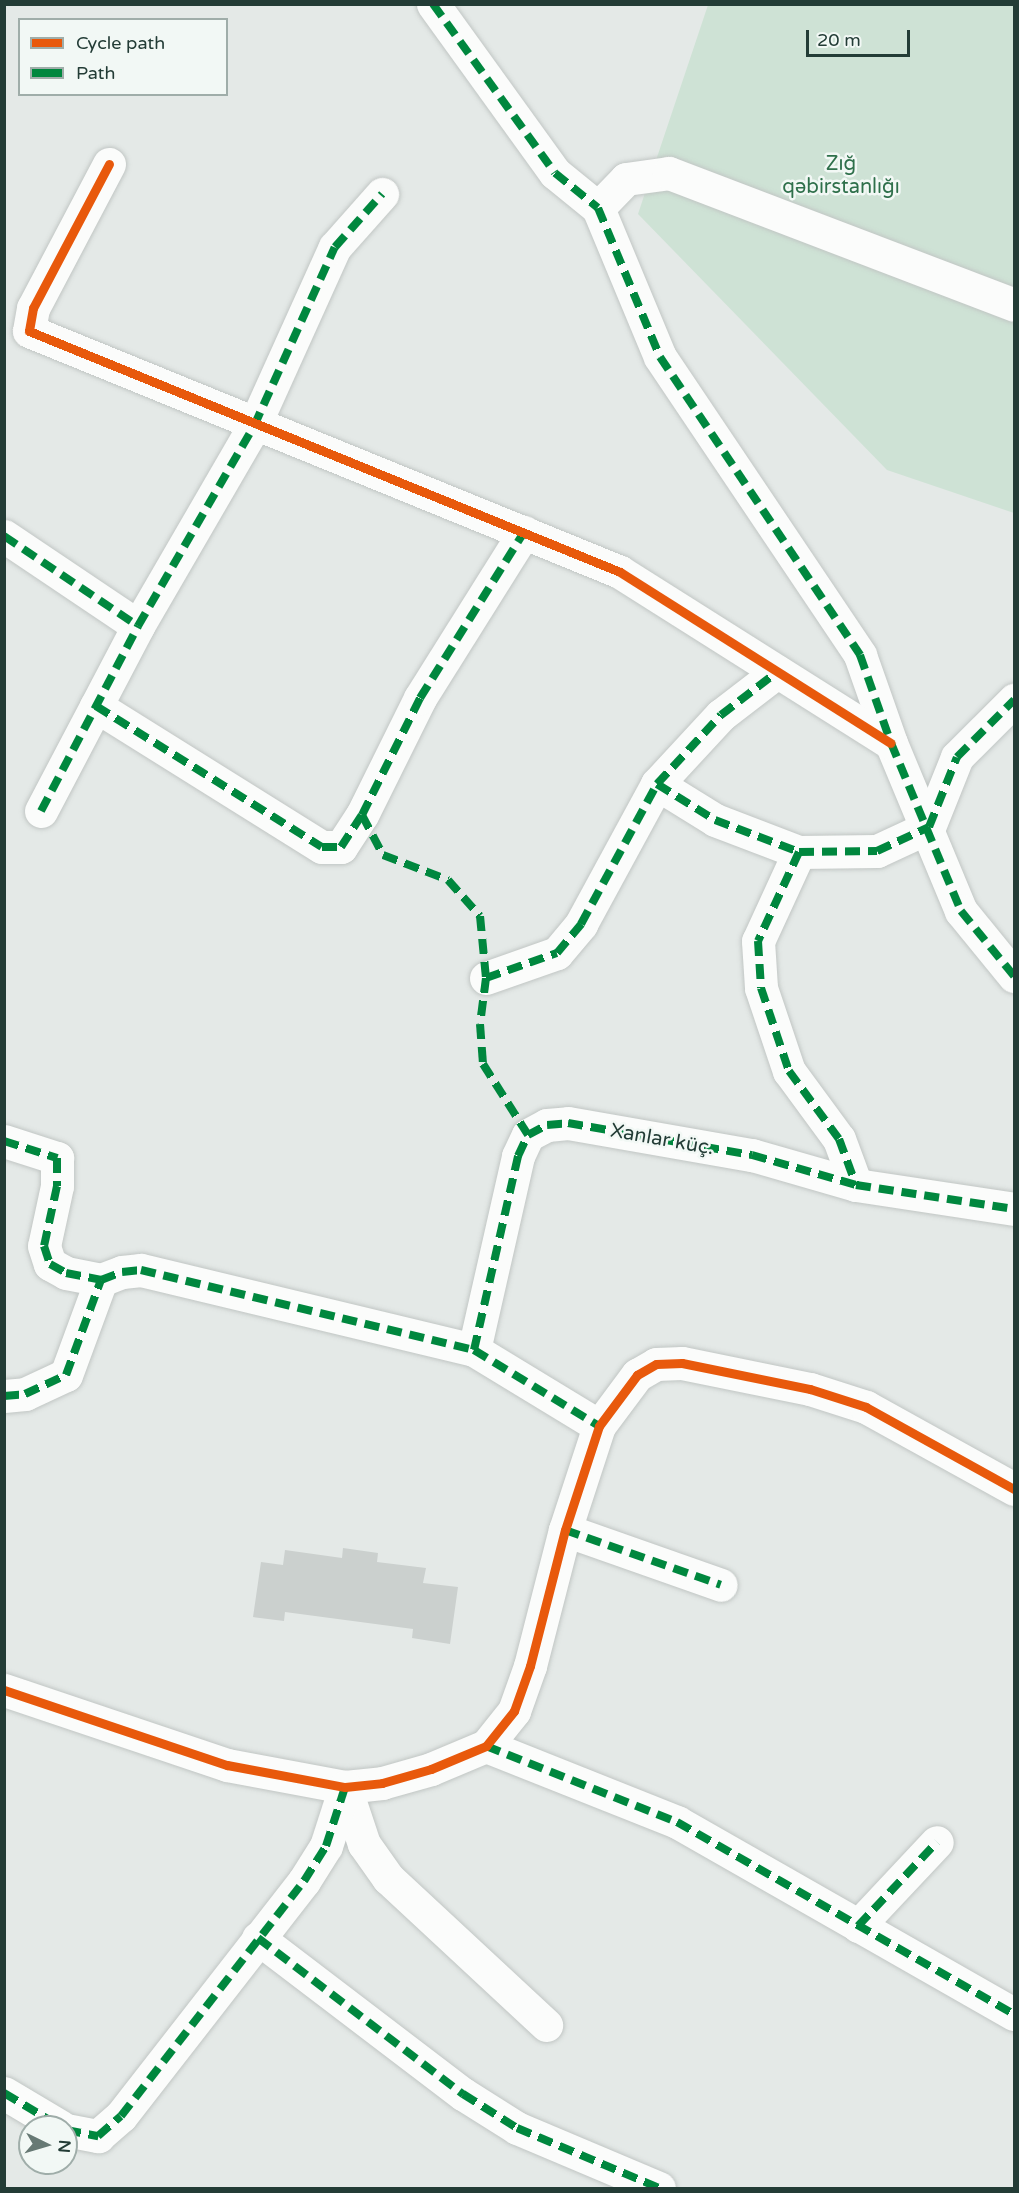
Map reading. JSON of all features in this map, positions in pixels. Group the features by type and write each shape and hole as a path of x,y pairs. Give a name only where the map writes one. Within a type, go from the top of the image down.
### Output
{"street":[{"path":"433,4 555,173 598,208 660,357 860,655 891,743 929,828 961,911 1014,976"},
{"path":"109,164 33,308 29,331 254,426 620,572 891,743"},
{"path":"598,208 626,179 669,173 777,211 1014,305"},
{"path":"41,811 138,626 254,426 335,247 382,194"},
{"path":"96,706 322,847 341,847 362,815 420,698 524,532"},
{"path":"4,536 138,626"},
{"path":"486,978 557,953 581,924 657,784 721,715 777,672"},
{"path":"657,784 715,820 799,852 877,851 929,828 957,757 1014,700"},
{"path":"799,852 758,941 761,988 789,1071 839,1139 856,1185"},
{"name":"Xanlar küç.","path":"474,1350 518,1156 528,1135 547,1125 568,1123 752,1155 856,1185 1014,1209"},
{"path":"4,1141 57,1158 57,1185 44,1246 50,1264 66,1273 101,1280 122,1272 141,1270 474,1350 599,1426"},
{"path":"4,1396 25,1394 66,1375 101,1280"},
{"path":"4,1690 227,1765 345,1787 421,1772 486,1746 514,1711 530,1666 565,1530 599,1426 637,1375 656,1364 682,1363 810,1389 866,1407 1014,1489"},
{"path":"565,1530 721,1585"},
{"path":"486,1746 677,1822 1014,2014"},
{"path":"78,2132 98,2136 121,2116 304,1881 326,1846 345,1787"},
{"path":"345,1787 364,1844 388,1878 546,2025"},
{"path":"858,1926 937,1842"},
{"path":"258,1938 481,2106 517,2128 659,2188"},
{"path":"4,2093 41,2115"}],"green space":[{"name":"Zığ qəbirstanlığı","path":"708,5 1014,5 1014,513 887,470 638,214"}],"building":[{"path":"343,1548 378,1553 377,1562 426,1568 423,1583 458,1587 450,1644 412,1638 413,1629 285,1612 284,1621 253,1617 261,1562 283,1565 285,1550 342,1558"}],"marked path":[{"path":"433,4 555,173 598,208 660,357 860,655 891,743 961,911 1014,976"},
{"path":"41,811 138,626 254,426 335,247 382,194"},
{"path":"96,706 322,847 341,847 362,815 420,698 524,532"},
{"path":"4,536 138,626"},
{"path":"486,978 557,953 581,924 657,784 721,715 777,672"},
{"path":"657,784 715,820 799,852 877,851 929,827 957,757 1014,700"},
{"path":"362,815 383,855 448,880 480,916 486,978 480,1024 483,1064 528,1135"},
{"path":"799,852 758,941 761,988 789,1071 839,1139 856,1185"},
{"path":"474,1350 518,1156 528,1135 547,1125 568,1123 752,1155 856,1185 1014,1209"},
{"path":"4,1141 57,1158 57,1186 44,1246 50,1264 66,1273 101,1280 122,1272 141,1270 474,1350 599,1426"},
{"path":"4,1396 25,1394 66,1375 101,1280"},
{"path":"565,1530 721,1585"},
{"path":"486,1746 677,1822 1014,2014"},
{"path":"78,2132 98,2136 121,2116 304,1881 326,1846 345,1787"},
{"path":"858,1926 937,1842"},
{"path":"258,1938 463,2094 517,2128 659,2188"},
{"path":"4,2093 41,2115"}],"cycle path":[{"path":"109,164 33,308 29,331 620,572 891,743"},
{"path":"4,1690 227,1765 345,1787 382,1783 431,1769 486,1746 514,1711 530,1666 565,1530 599,1426 637,1375 656,1364 682,1363 810,1389 866,1407 1014,1489"}]}
